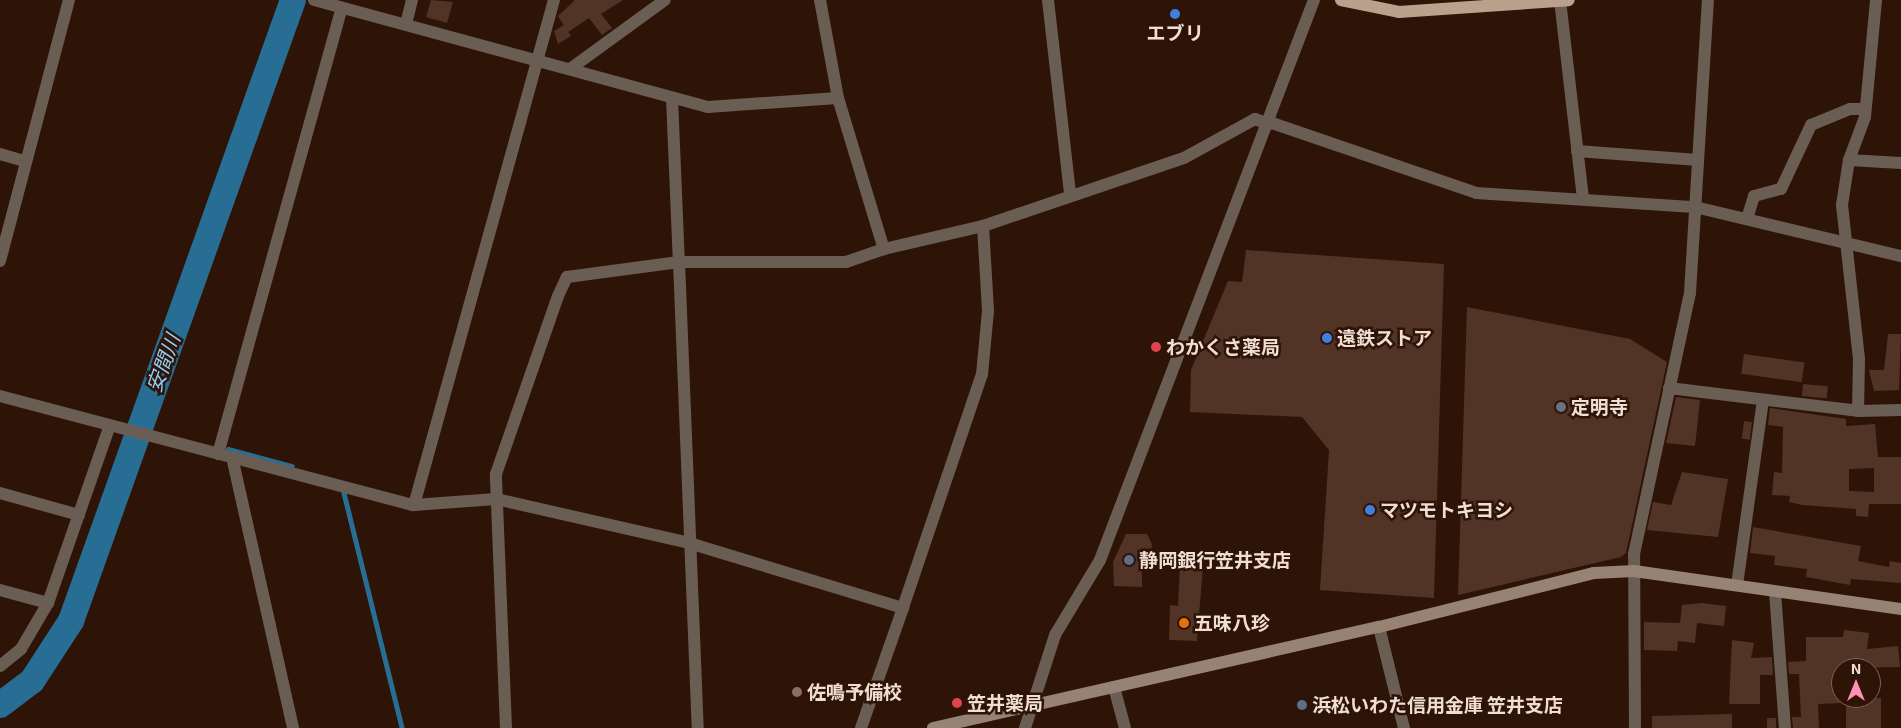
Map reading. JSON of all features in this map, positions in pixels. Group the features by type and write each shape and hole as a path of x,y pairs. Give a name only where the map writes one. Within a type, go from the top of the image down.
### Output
{"main road":[{"path":"1341,0 1399,12 1457,5 1569,0"}],"street":[{"path":"0,261 69,0"},
{"path":"314,0 708,107 838,98"},
{"path":"406,24 412,0"},
{"path":"414,504 554,0"},
{"path":"570,69 665,0"},
{"path":"820,0 838,98 884,249"},
{"path":"1048,0 1070,193"},
{"path":"1025,728 1030,705 1054,635 1100,560 1269,123 1314,0"},
{"path":"1560,0 1583,199"},
{"path":"1635,728 1634,571 1669,388 1690,293 1708,0"},
{"path":"1858,410 1859,359 1845,244 1843,185 1865,108 1876,0"},
{"path":"218,454 342,8"},
{"path":"672,98 698,728"},
{"path":"1746,219 1754,196 1781,189 1811,125 1850,109 1865,108"},
{"path":"506,728 496,474 567,277 679,262 846,262 884,249 984,226 1070,193 1201,151 1255,119 1476,193 1695,207 1901,256"},
{"path":"1577,152 1698,160"},
{"path":"0,154 25,161"},
{"path":"1849,160 1901,163"},
{"path":"861,728 904,608 982,374 988,311 984,226"},
{"path":"1669,388 1763,401 1858,410 1901,410"},
{"path":"0,396 147,436 414,504 496,499 689,543 904,608"},
{"path":"1737,585 1763,401"},
{"path":"0,666 21,649 48,603 110,425"},
{"path":"232,457 293,728"},
{"path":"0,493 79,515"},
{"path":"934,728 1380,628 1594,574 1634,571 1901,609"},
{"path":"0,590 48,603"},
{"path":"1775,592 1785,728"},
{"path":"1380,628 1404,728"},
{"path":"1114,687 1124,728"}],"building":[{"path":"431,0 453,2 447,23 426,17"},
{"path":"575,0 623,0 601,14 612,28 602,35 589,18 568,32 558,16"},
{"path":"564,25 571,36 558,44 554,31"},
{"path":"1246,250 1444,264 1434,598 1320,590 1329,450 1302,417 1190,412 1191,370 1228,281 1242,282"},
{"name":"定明寺","path":"1467,307 1630,339 1667,362 1626,553 1621,557 1458,595"},
{"path":"1888,334 1901,334 1899,390 1874,391 1869,370 1884,370"},
{"path":"1744,354 1804,362 1802,382 1741,374"},
{"path":"1803,384 1828,386 1827,398 1802,396"},
{"path":"1676,397 1700,400 1695,446 1666,443"},
{"path":"1770,408 1846,419 1846,426 1875,424 1878,457 1901,457 1901,504 1869,504 1868,517 1856,516 1856,509 1802,505 1789,502 1790,496 1772,495 1774,472 1782,473 1783,427 1768,425","holes":["1874,468 1874,492 1849,491 1849,469"]},
{"path":"1744,421 1752,422 1750,440 1742,439"},
{"path":"1682,472 1728,479 1718,537 1647,530 1653,502 1671,505"},
{"path":"1753,527 1861,546 1858,561 1889,567 1890,561 1901,563 1901,583 1851,579 1850,585 1806,577 1807,569 1774,565 1775,556 1750,553"},
{"name":"静岡銀行笠井支店","path":"1126,534 1147,534 1152,544 1151,556 1142,560 1142,587 1114,586 1113,562"},
{"path":"1180,564 1203,565 1197,641 1169,640 1170,605 1178,606"},
{"path":"1702,603 1726,606 1724,626 1697,623 1695,643 1678,641 1677,651 1644,650 1644,622 1680,623 1682,605"},
{"path":"1844,630 1869,633 1867,649 1898,646 1900,667 1881,667 1881,658 1831,658 1831,703 1818,704 1819,728 1793,728 1792,717 1801,717 1799,674 1789,674 1788,662 1806,661 1806,637 1843,637"},
{"path":"1732,640 1754,643 1751,658 1772,657 1773,675 1760,675 1760,704 1729,704"},
{"path":"1846,708 1881,708 1881,728 1846,728"},
{"path":"1732,714 1732,728 1652,728 1652,716"},
{"path":"1767,718 1776,718 1776,728 1767,728"}],"waterway":[{"name":"安間川","path":"0,705 32,681 71,621 293,0"},
{"path":"228,449 292,466"},
{"path":"344,493 402,728"}],"place":[{"name":"エブリ","path":"1175,14"},
{"name":"遠鉄ストア","path":"1327,338"},
{"name":"わかくさ薬局","path":"1156,347"},
{"name":"定明寺","path":"1561,407"},
{"name":"マツモトキヨシ","path":"1370,510"},
{"name":"静岡銀行笠井支店","path":"1129,560"},
{"name":"五味八珍","path":"1184,623"},
{"name":"佐鳴予備校","path":"797,692"},
{"name":"笠井薬局","path":"957,703"},
{"name":"浜松いわた信用金庫 笠井支店","path":"1302,705"}]}
